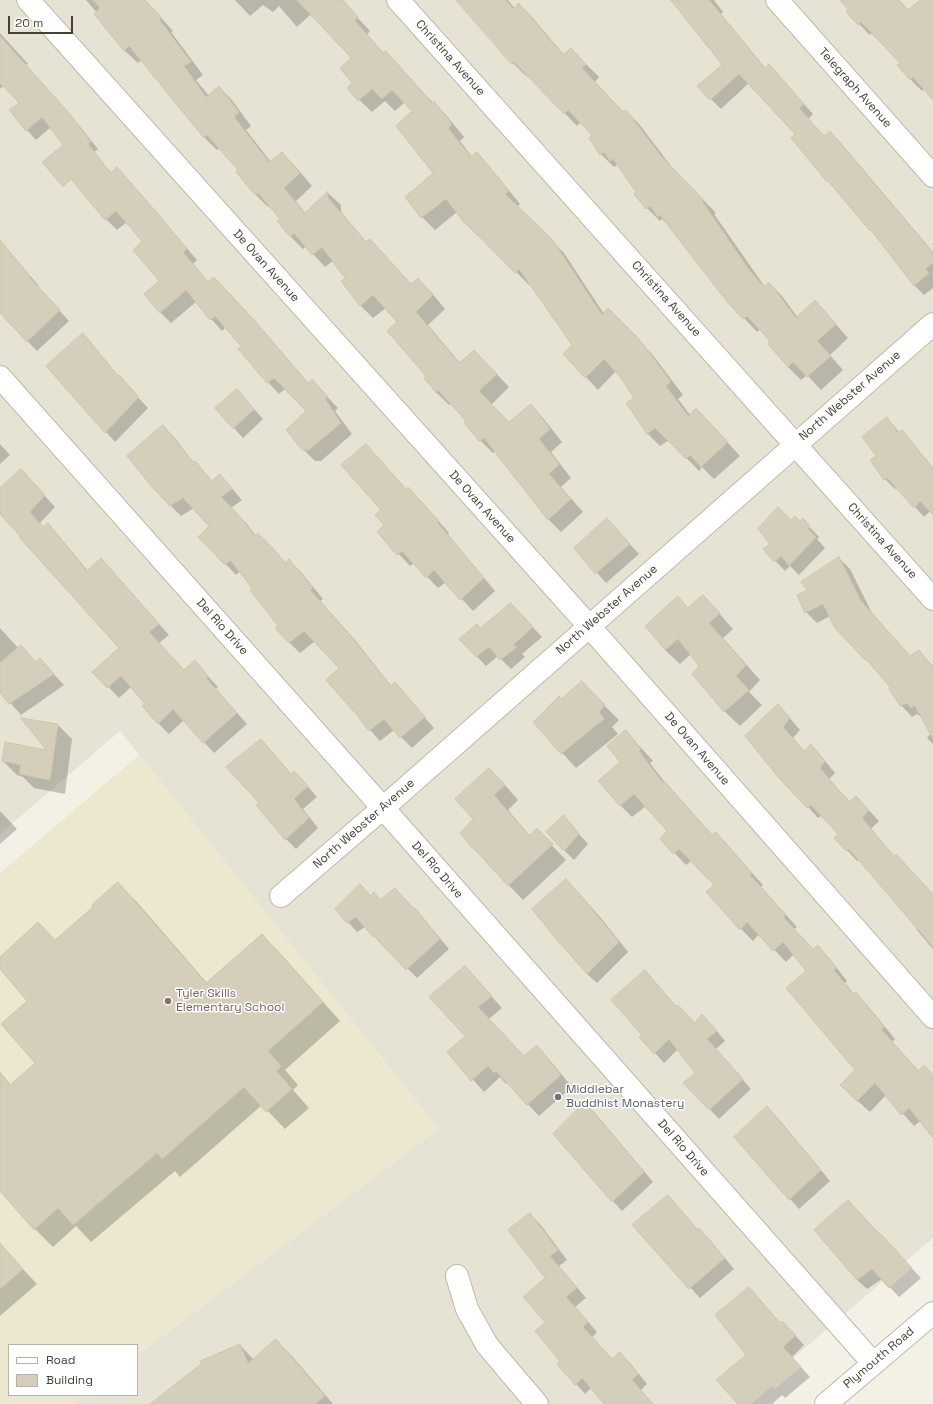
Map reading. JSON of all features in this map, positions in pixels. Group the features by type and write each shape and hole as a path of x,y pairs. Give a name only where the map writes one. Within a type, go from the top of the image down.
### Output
{"street":[{"name":"De Ovan Avenue","path":"28,0 589,626 933,1017"},
{"name":"Christina Avenue","path":"398,0 933,599"},
{"name":"Telegraph Avenue","path":"777,0 933,176"},
{"name":"North Webster Avenue","path":"281,896 933,324"},
{"name":"Del Rio Drive","path":"0,377 873,1363"},
{"path":"457,1276 467,1309 487,1345 537,1404"},
{"name":"Plymouth Road","path":"826,1404 933,1313"}],"shaded area":[{"path":"0,0 933,0 933,1238 740,1404 72,1404 83,1396 138,1396 138,1354 438,1129 120,731 0,834"},
{"name":"Tyler Skills Elementary School","path":"139,755 438,1129 138,1354 138,1344 8,1344 8,1396 83,1396 72,1404 0,1404 0,873"}],"building":[{"path":"93,0 145,0 161,17 159,19 191,62 184,66 206,97 219,86 239,112 234,117 269,162 282,152 300,173 284,188 305,213 328,191 328,198 366,242 370,239 411,284 418,278 433,295 416,312 459,363 474,350 497,374 479,391 509,422 531,404 550,429 539,439 559,464 549,474 571,499 548,520 484,438 479,441 464,423 466,421 438,390 436,393 424,378 426,376 387,331 397,322 373,295 360,306 341,281 345,278 322,247 312,255 294,233 290,237 277,221 280,219 258,193 255,195 236,172 238,170 207,135 204,138 129,46 124,51 94,14 100,8"},
{"path":"297,0 343,0 358,17 355,21 383,53 386,51 432,103 434,101 452,124 448,128 471,157 477,152 509,191 505,194 552,239 602,315 608,308 640,340 671,382 666,386 688,416 696,408 728,442 701,467 690,455 686,459 655,428 647,434 626,403 634,398 621,378 604,359 585,378 563,354 572,345 519,269 515,273 466,223 465,224 446,199 421,218 405,197 433,173 396,126 412,111 392,90 382,99 372,89 358,101 347,88 352,83 340,68 351,58"},
{"path":"456,0 506,0 513,9 519,3 563,55 571,48 586,64 582,68 623,112 626,110 661,156 703,199 702,201 750,271 764,287 769,282 796,318 815,300 836,324 817,341 831,356 807,377 793,362 788,367 768,344 770,341 747,316 743,319 728,303 660,215 658,217 650,206 646,209 634,194 636,192 613,159 610,161 604,152 600,155 589,138 592,135 568,110 564,114 514,62 512,64"},
{"path":"671,0 709,0 765,68 769,64 804,104 799,108 824,136 830,131 933,253 933,263 925,269 929,273 914,286 871,230 870,231 828,181 827,182 791,138 795,134 739,74 710,100 697,86 722,65"},
{"path":"840,0 899,0 908,10 920,0 933,0 933,100 913,77 910,80 897,65 900,63 861,22 858,25 846,12 848,10"},
{"path":"0,36 69,113 91,142 88,144 111,173 117,167 165,222 187,249 183,252 208,282 214,277 255,321 308,383 312,379 328,397 325,399 341,423 309,450 302,450 286,430 306,411 274,378 267,383 238,349 241,346 215,316 210,320 186,290 160,313 144,294 159,281 133,250 142,241 116,211 105,220 71,179 63,187 42,162 63,145 42,117 26,131 9,110 19,103 0,83"},
{"path":"0,240 30,276 29,277 60,310 27,342 0,313"},
{"path":"83,333 118,376 119,375 139,397 105,433 46,366"},
{"path":"237,389 254,409 233,429 215,408"},
{"path":"887,417 898,433 902,430 933,468 933,515 920,501 914,508 887,478 884,480 870,460 876,456 862,437"},
{"path":"163,425 193,462 195,461 212,481 220,474 232,489 221,497 236,512 255,536 258,533 286,563 289,559 313,588 310,590 344,628 391,686 395,682 425,717 400,738 384,719 369,731 353,710 326,680 339,668 304,631 289,643 275,628 278,626 250,590 252,588 230,560 225,565 198,537 209,526 183,498 170,506 152,487 127,456"},
{"path":"366,444 406,489 408,487 439,521 437,522 484,578 460,600 434,570 426,578 402,551 397,555 377,532 384,525 375,515 381,510 341,465"},
{"path":"21,469 45,495 30,512 43,527 48,523 87,571 101,558 159,624 149,632 184,670 195,660 208,676 206,678 237,713 203,743 173,709 158,724 142,706 145,704 121,676 107,688 92,672 119,648 0,514 0,488"},
{"path":"778,507 791,520 795,516 800,521 803,518 810,526 808,529 816,537 789,566 781,556 774,562 763,549 770,544 758,529"},
{"path":"607,518 630,544 595,574 574,548"},
{"path":"839,557 861,601 910,656 919,650 933,668 933,739 915,706 910,708 907,703 900,706 889,689 890,687 866,659 865,660 835,628 823,604 805,613 797,595 807,590 801,582"},
{"path":"703,595 720,613 709,623 746,665 736,676 749,690 724,712 692,674 699,666 678,639 665,650 645,626 678,596 687,608"},
{"path":"511,603 533,627 513,645 517,647 500,660 489,647 476,657 459,639 477,624 480,628"},
{"path":"21,645 36,662 40,658 54,674 9,704 0,693 0,663"},
{"path":"582,681 605,705 599,712 604,719 561,754 533,722 559,696 561,699"},
{"path":"778,704 790,718 783,727 804,751 811,744 825,761 820,768 849,802 856,796 869,810 862,818 894,856 896,854 933,894 933,947 849,849 846,851 834,838 838,834 811,805 807,808 778,777 745,736"},
{"path":"21,718 58,724 50,780 19,774 21,765 2,761 5,742 46,750"},
{"path":"626,730 641,749 639,751 663,783 665,782 712,835 716,832 752,873 750,875 786,915 783,917 813,949 818,945 836,968 834,970 853,994 856,992 884,1027 881,1029 918,1071 924,1065 933,1075 933,1138 909,1108 901,1115 875,1083 857,1101 840,1085 855,1070 786,988 806,971 783,942 773,951 747,922 740,930 706,892 714,885 679,849 673,854 660,839 667,831 634,794 620,806 598,781 620,762 607,746"},
{"path":"261,739 291,774 294,771 308,786 294,799 309,818 285,840 256,805 259,803 226,767"},
{"path":"489,768 505,785 494,795 529,836 537,828 553,844 508,886 460,833 473,819 455,799"},
{"path":"564,815 579,834 564,851 546,832"},
{"path":"566,879 592,908 619,942 587,974 532,909"},
{"path":"118,882 206,983 262,934 323,1002 268,1051 281,1066 276,1071 292,1089 266,1112 244,1087 162,1159 157,1153 73,1225 58,1208 34,1230 0,1191 0,1073 10,1085 35,1063 1,1024 27,1001 0,969 0,957 38,922 55,940 93,907 92,905"},
{"path":"360,884 371,896 374,892 380,900 395,888 414,909 415,908 440,939 406,970 374,936 373,937 356,917 347,923 335,909"},
{"path":"465,966 492,996 478,1007 524,1056 537,1045 561,1075 527,1105 496,1071 494,1073 488,1066 471,1081 447,1052 465,1036 429,997"},
{"path":"645,970 676,1007 678,1005 695,1023 702,1014 717,1031 707,1039 743,1079 709,1110 683,1083 695,1073 669,1039 654,1054 639,1037 642,1035 611,1000"},
{"path":"585,1102 644,1172 612,1202 553,1134"},
{"path":"767,1106 821,1170 789,1200 734,1137"},
{"path":"668,1195 698,1230 699,1228 725,1258 689,1289 632,1225"},
{"path":"848,1200 912,1268 889,1288 872,1269 857,1280 814,1230"},
{"path":"530,1213 558,1250 550,1256 577,1288 566,1297 588,1322 583,1327 612,1359 620,1352 638,1374 632,1380 653,1404 604,1404 582,1378 575,1385 557,1364 560,1361 535,1331 545,1322 523,1297 545,1278 508,1230"},
{"path":"0,1243 23,1269 0,1289"},
{"path":"749,1287 780,1323 782,1321 796,1335 783,1347 801,1367 775,1389 772,1386 751,1404 738,1404 716,1380 746,1355 715,1315"},
{"path":"276,1339 325,1396 315,1404 150,1404 201,1364 200,1361 240,1344 248,1363"}],"place":[{"name":"Tyler Skills Elementary School","path":"168,1001"},
{"name":"Middlebar Buddhist Monastery","path":"558,1097"}]}
